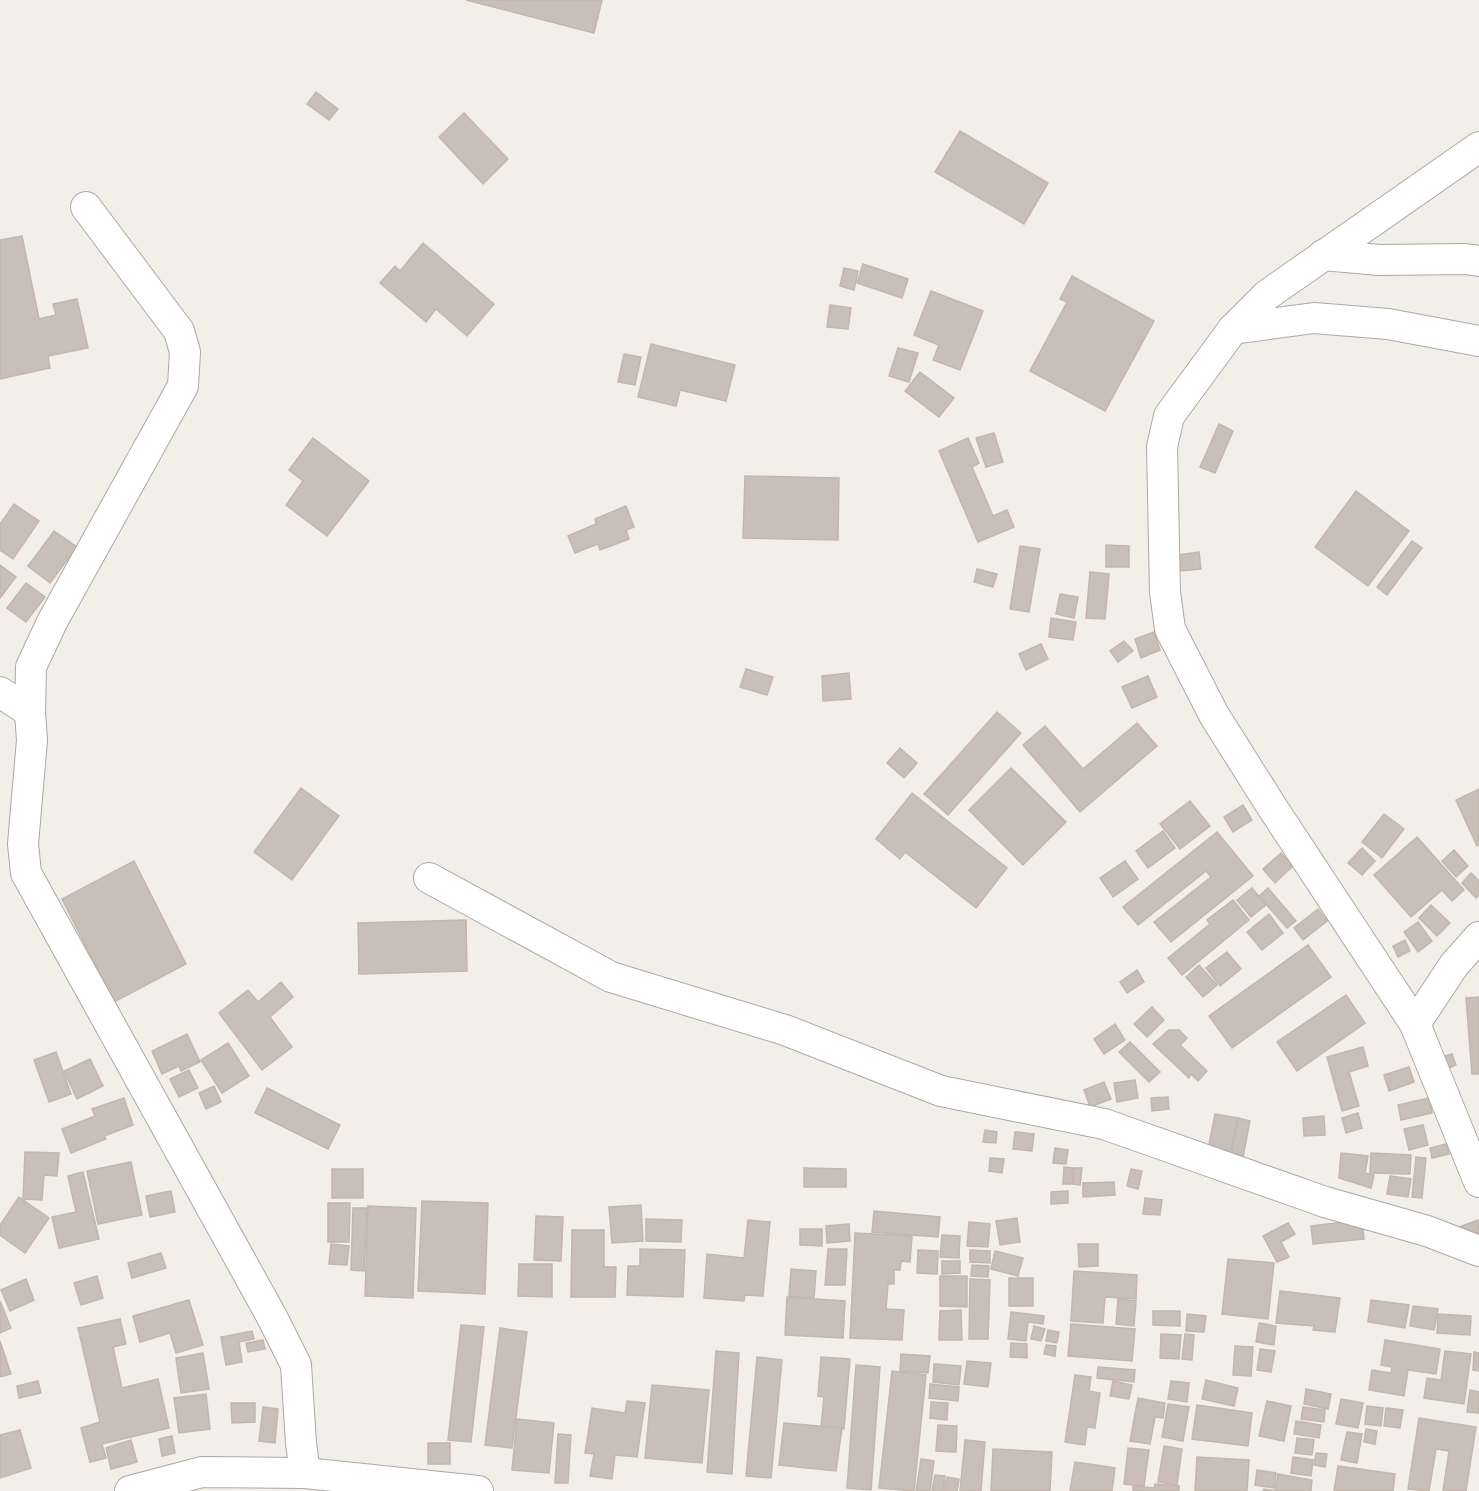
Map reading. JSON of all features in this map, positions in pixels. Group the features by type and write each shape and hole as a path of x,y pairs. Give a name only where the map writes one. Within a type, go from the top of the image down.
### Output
{"street":[{"path":"1479,147 1267,295 1233,329 1169,416 1162,447 1165,592 1170,629 1214,715 1415,1024 1479,1182"},
{"path":"86,207 180,331 185,352 183,386 31,667 32,740 23,844 26,873 272,1317 296,1365 305,1473"},
{"path":"1323,255 1379,260 1465,259 1479,261"},
{"path":"1233,329 1314,318 1388,324 1479,341"},
{"path":"0,692 30,712"},
{"path":"429,879 612,977 784,1030 941,1091 1104,1124 1325,1202 1427,1231 1479,1251"},
{"path":"1415,1024 1454,965 1479,938"},
{"path":"130,1491 202,1472 305,1473 478,1491"}],"building":[{"path":"466,0 602,0 594,33"},
{"path":"316,92 338,109 329,120 307,104"},
{"path":"464,113 508,159 483,184 439,137"},
{"path":"960,131 1048,183 1024,224 935,172"},
{"path":"22,236 39,319 56,315 53,304 77,299 88,348 48,356 50,368 0,379 0,240"},
{"path":"423,243 494,304 467,336 436,309 426,322 380,283 395,266 400,271"},
{"path":"863,264 908,279 902,298 857,283"},
{"path":"844,268 858,271 854,290 840,286"},
{"path":"1072,276 1154,321 1105,411 1030,371 1067,302 1060,299"},
{"path":"931,291 983,311 960,370 933,360 939,345 914,335"},
{"path":"830,305 851,308 848,329 827,327"},
{"path":"651,344 735,365 726,401 680,390 676,406 638,397"},
{"path":"898,348 918,353 909,382 889,376"},
{"path":"624,354 641,357 635,385 618,382"},
{"path":"920,372 954,398 939,417 905,391"},
{"path":"1219,424 1233,431 1215,473 1200,467"},
{"path":"994,433 1003,462 986,467 976,438"},
{"path":"313,438 369,481 327,536 286,505 303,481 289,470"},
{"path":"968,438 979,463 972,467 993,516 1007,510 1014,527 978,542 939,451"},
{"path":"745,476 839,478 838,540 743,538"},
{"path":"1356,491 1409,531 1368,586 1315,547"},
{"path":"14,504 39,521 13,559 0,550 0,524"},
{"path":"626,506 634,527 626,530 629,539 600,550 598,544 575,553 568,536 596,524 595,519"},
{"path":"54,531 77,547 50,583 28,566"},
{"path":"1412,541 1422,548 1387,595 1377,587"},
{"path":"1106,545 1129,546 1129,567 1106,567"},
{"path":"1020,546 1040,549 1029,612 1010,609"},
{"path":"1199,552 1201,569 1180,571 1178,555"},
{"path":"0,565 16,577 0,598"},
{"path":"977,569 997,574 993,587 974,582"},
{"path":"1090,572 1109,574 1105,619 1086,618"},
{"path":"26,583 45,597 26,622 7,608"},
{"path":"1060,594 1078,597 1074,618 1056,614"},
{"path":"1051,618 1076,622 1073,640 1049,637"},
{"path":"1154,632 1160,650 1141,658 1135,639"},
{"path":"1124,641 1133,651 1118,662 1110,651"},
{"path":"1041,644 1048,659 1026,670 1019,654"},
{"path":"746,669 773,677 767,695 740,687"},
{"path":"849,673 851,699 823,701 822,676"},
{"path":"1148,676 1157,697 1132,708 1122,687"},
{"path":"997,712 1021,733 948,815 924,794"},
{"path":"1137,723 1157,746 1080,812 1023,745 1045,726 1083,769"},
{"path":"900,748 917,763 904,778 887,763"},
{"path":"1011,768 1066,822 1023,865 969,810"},
{"path":"301,788 339,816 292,880 254,852"},
{"path":"1479,789 1479,845 1477,846 1456,800"},
{"path":"912,793 1007,868 976,908 905,852 900,859 876,839"},
{"path":"1190,801 1210,826 1180,849 1160,824"},
{"path":"1243,805 1252,820 1233,832 1224,817"},
{"path":"1384,814 1404,829 1382,858 1362,842"},
{"path":"1163,831 1175,848 1148,868 1136,851"},
{"path":"1217,832 1253,876 1171,942 1154,922 1211,877 1206,871 1138,925 1123,907"},
{"path":"1417,837 1464,890 1452,901 1442,890 1411,917 1374,875"},
{"path":"1362,848 1375,861 1362,875 1348,863"},
{"path":"1454,850 1468,866 1456,877 1442,861"},
{"path":"1281,853 1293,866 1275,883 1263,869"},
{"path":"134,861 186,964 114,1002 62,899"},
{"path":"1125,861 1138,879 1113,897 1100,878"},
{"path":"1471,873 1479,881 1479,895 1476,898 1462,883"},
{"path":"1252,888 1266,905 1251,917 1237,900"},
{"path":"1268,888 1296,921 1287,928 1259,896"},
{"path":"1233,900 1249,920 1182,975 1168,958 1210,924 1207,920"},
{"path":"1431,905 1450,923 1437,936 1419,918"},
{"path":"1318,909 1327,921 1303,940 1294,928"},
{"path":"1269,914 1283,933 1262,950 1247,932"},
{"path":"466,920 467,971 359,974 358,923"},
{"path":"1418,922 1432,941 1418,952 1404,932"},
{"path":"1405,940 1410,951 1398,957 1393,946"},
{"path":"1308,945 1331,977 1232,1048 1209,1016"},
{"path":"1227,952 1241,969 1220,986 1206,968"},
{"path":"1199,965 1217,985 1203,997 1186,977"},
{"path":"1137,970 1144,982 1127,993 1120,982"},
{"path":"281,982 293,997 270,1017 292,1047 262,1070 219,1013 248,990 258,1002"},
{"path":"1346,995 1365,1023 1297,1071 1277,1042"},
{"path":"1479,997 1479,1074 1472,1074 1466,998"},
{"path":"1152,1007 1164,1020 1147,1037 1134,1024"},
{"path":"1115,1024 1125,1040 1104,1054 1094,1039"},
{"path":"1169,1030 1179,1030 1187,1038 1180,1045 1207,1071 1198,1081 1191,1074 1189,1078 1153,1044"},
{"path":"187,1034 200,1062 181,1071 179,1066 162,1074 152,1051"},
{"path":"1130,1042 1160,1072 1149,1082 1119,1052"},
{"path":"228,1043 249,1076 222,1093 201,1060"},
{"path":"1363,1047 1368,1066 1349,1072 1359,1106 1342,1111 1327,1057"},
{"path":"56,1052 71,1094 49,1102 34,1060"},
{"path":"1452,1054 1456,1065 1446,1069 1442,1057"},
{"path":"90,1059 103,1086 77,1099 64,1071"},
{"path":"1409,1067 1414,1082 1389,1091 1384,1075"},
{"path":"189,1070 198,1088 179,1097 170,1079"},
{"path":"1135,1080 1138,1098 1117,1102 1114,1083"},
{"path":"1104,1082 1111,1099 1090,1107 1084,1090"},
{"path":"214,1086 221,1102 206,1109 199,1093"},
{"path":"267,1088 340,1125 328,1149 255,1113"},
{"path":"1168,1097 1169,1109 1152,1111 1151,1098"},
{"path":"124,1098 133,1125 104,1136 106,1139 71,1153 62,1129 95,1116 92,1109"},
{"path":"1429,1098 1432,1113 1401,1120 1398,1105"},
{"path":"1358,1113 1362,1128 1346,1133 1342,1118"},
{"path":"1215,1114 1238,1118 1231,1155 1208,1150"},
{"path":"1324,1116 1325,1135 1304,1136 1303,1118"},
{"path":"1238,1118 1250,1121 1243,1157 1231,1155"},
{"path":"1423,1125 1428,1145 1409,1150 1404,1129"},
{"path":"985,1130 997,1132 996,1143 983,1142"},
{"path":"1015,1132 1034,1134 1032,1151 1013,1149"},
{"path":"1446,1144 1449,1154 1432,1158 1430,1148"},
{"path":"1055,1148 1068,1150 1066,1164 1053,1163"},
{"path":"25,1152 59,1153 57,1176 44,1175 42,1200 23,1199"},
{"path":"1341,1153 1368,1156 1365,1173 1374,1175 1371,1188 1339,1178"},
{"path":"1371,1153 1411,1155 1410,1174 1370,1173"},
{"path":"1416,1157 1426,1158 1422,1198 1412,1197"},
{"path":"990,1158 1004,1159 1002,1173 989,1171"},
{"path":"131,1162 142,1215 98,1224 87,1171"},
{"path":"1064,1167 1073,1168 1073,1184 1063,1184"},
{"path":"804,1168 846,1169 846,1187 804,1187"},
{"path":"1073,1168 1082,1168 1080,1185 1073,1184"},
{"path":"332,1169 363,1169 363,1198 332,1198"},
{"path":"1131,1169 1142,1171 1138,1189 1127,1186"},
{"path":"83,1172 99,1239 59,1248 52,1217 76,1212 68,1176"},
{"path":"1390,1176 1411,1179 1408,1197 1387,1194"},
{"path":"1114,1182 1115,1195 1083,1197 1083,1183"},
{"path":"171,1191 175,1212 150,1217 146,1196"},
{"path":"1068,1191 1068,1203 1051,1204 1051,1192"},
{"path":"19,1197 49,1218 25,1253 0,1235 0,1225"},
{"path":"1145,1198 1162,1200 1160,1215 1143,1214"},
{"path":"422,1201 488,1203 485,1294 418,1291"},
{"path":"328,1203 350,1203 349,1242 328,1242"},
{"path":"641,1205 643,1241 612,1243 609,1207"},
{"path":"368,1206 416,1208 413,1298 365,1296"},
{"path":"353,1208 367,1208 364,1271 351,1270"},
{"path":"874,1211 940,1217 938,1237 872,1232"},
{"path":"536,1216 563,1217 561,1261 534,1260"},
{"path":"1017,1218 1020,1242 1000,1245 996,1221"},
{"path":"646,1219 682,1220 681,1242 646,1241"},
{"path":"748,1220 770,1222 763,1296 745,1295 744,1301 704,1298 707,1254 744,1258"},
{"path":"1362,1220 1364,1239 1313,1244 1311,1226"},
{"path":"1478,1220 1479,1239 1464,1244 1459,1227"},
{"path":"969,1222 990,1224 988,1247 967,1246"},
{"path":"1288,1223 1295,1234 1281,1242 1289,1257 1277,1262 1263,1236"},
{"path":"849,1224 850,1241 827,1243 826,1226"},
{"path":"800,1229 822,1229 822,1246 800,1245"},
{"path":"572,1230 604,1230 604,1267 616,1267 615,1297 571,1297"},
{"path":"855,1233 912,1236 910,1262 901,1261 900,1270 894,1270 894,1284 888,1284 886,1309 904,1310 902,1340 850,1338"},
{"path":"942,1235 960,1236 959,1258 940,1257"},
{"path":"331,1244 349,1246 347,1265 329,1264"},
{"path":"1078,1244 1098,1244 1098,1266 1079,1267"},
{"path":"640,1249 685,1250 683,1297 627,1295 628,1266 640,1266"},
{"path":"828,1249 847,1249 845,1285 825,1285"},
{"path":"918,1250 938,1251 937,1274 917,1273"},
{"path":"970,1250 990,1251 990,1263 970,1262"},
{"path":"995,1251 1023,1258 1018,1276 991,1269"},
{"path":"161,1253 166,1268 132,1278 128,1263"},
{"path":"1228,1259 1274,1263 1268,1319 1222,1314"},
{"path":"942,1261 960,1261 960,1273 942,1274"},
{"path":"519,1264 552,1264 552,1297 518,1296"},
{"path":"972,1265 989,1266 988,1277 971,1276"},
{"path":"791,1269 816,1271 814,1298 789,1296"},
{"path":"1074,1271 1137,1275 1136,1299 1105,1297 1103,1323 1071,1321"},
{"path":"97,1276 103,1298 81,1305 74,1283"},
{"path":"940,1276 967,1276 967,1307 940,1306"},
{"path":"1009,1278 1033,1278 1033,1306 1009,1306"},
{"path":"26,1279 34,1300 10,1311 1,1290"},
{"path":"970,1279 990,1280 988,1339 969,1339"},
{"path":"1280,1291 1340,1298 1335,1332 1313,1330 1314,1326 1276,1323"},
{"path":"787,1297 845,1301 843,1338 785,1335"},
{"path":"1118,1299 1136,1301 1134,1326 1116,1324"},
{"path":"189,1300 203,1345 176,1353 170,1333 140,1342 133,1316"},
{"path":"1371,1300 1409,1305 1405,1328 1368,1322"},
{"path":"0,1301 11,1328 0,1333"},
{"path":"1413,1306 1438,1309 1434,1330 1410,1326"},
{"path":"961,1310 962,1340 939,1340 940,1311"},
{"path":"1153,1311 1180,1311 1180,1326 1153,1325"},
{"path":"1011,1312 1044,1316 1043,1324 1028,1322 1026,1341 1008,1339"},
{"path":"1187,1314 1206,1316 1204,1332 1186,1331"},
{"path":"1438,1314 1471,1316 1470,1335 1437,1333"},
{"path":"120,1319 126,1344 113,1347 122,1388 158,1379 169,1428 102,1444 106,1458 90,1462 81,1428 100,1422 78,1328"},
{"path":"1259,1323 1276,1326 1274,1345 1256,1342"},
{"path":"1071,1324 1135,1329 1132,1361 1068,1356"},
{"path":"461,1325 484,1327 471,1442 448,1440"},
{"path":"1034,1326 1045,1329 1041,1341 1031,1339"},
{"path":"500,1328 527,1332 512,1448 485,1445"},
{"path":"1048,1330 1059,1332 1057,1343 1046,1341"},
{"path":"252,1331 254,1339 239,1342 242,1362 226,1365 221,1337"},
{"path":"1161,1334 1181,1335 1179,1359 1160,1358"},
{"path":"1185,1334 1194,1335 1192,1360 1182,1359"},
{"path":"263,1340 265,1349 248,1352 246,1343"},
{"path":"1385,1340 1440,1349 1436,1374 1408,1370 1404,1396 1369,1390 1372,1370 1391,1373 1392,1367 1381,1365"},
{"path":"0,1341 11,1374 0,1377"},
{"path":"1011,1343 1027,1344 1027,1358 1010,1357"},
{"path":"1046,1345 1056,1346 1055,1356 1044,1354"},
{"path":"1235,1346 1253,1347 1251,1376 1233,1375"},
{"path":"1260,1349 1275,1351 1271,1372 1257,1370"},
{"path":"716,1351 739,1353 732,1474 707,1472"},
{"path":"1445,1351 1471,1354 1464,1404 1424,1398 1427,1378 1441,1380"},
{"path":"1474,1352 1479,1353 1479,1371 1473,1370"},
{"path":"203,1353 209,1389 181,1393 176,1358"},
{"path":"901,1354 930,1356 928,1373 900,1371"},
{"path":"757,1357 782,1360 771,1478 746,1476"},
{"path":"821,1357 850,1359 844,1429 821,1427 824,1397 818,1396"},
{"path":"967,1361 991,1363 988,1387 964,1384"},
{"path":"934,1364 961,1366 959,1385 933,1382"},
{"path":"856,1365 880,1367 871,1490 847,1488"},
{"path":"1098,1367 1135,1370 1134,1382 1097,1378"},
{"path":"892,1371 926,1375 914,1491 879,1488"},
{"path":"1075,1375 1091,1377 1089,1391 1100,1393 1095,1428 1087,1427 1085,1445 1065,1442"},
{"path":"1206,1380 1238,1388 1234,1406 1202,1399"},
{"path":"38,1381 41,1393 19,1398 17,1386"},
{"path":"1113,1381 1132,1385 1129,1399 1110,1396"},
{"path":"1171,1381 1189,1383 1187,1402 1168,1399"},
{"path":"930,1384 959,1387 958,1401 929,1398"},
{"path":"652,1385 709,1390 702,1463 645,1458"},
{"path":"1306,1389 1331,1394 1328,1409 1304,1404"},
{"path":"1470,1390 1479,1392 1479,1413 1467,1412"},
{"path":"206,1394 210,1429 179,1433 174,1398"},
{"path":"1138,1398 1165,1403 1163,1418 1155,1417 1150,1444 1130,1441"},
{"path":"1341,1399 1363,1403 1358,1428 1336,1424"},
{"path":"627,1401 645,1403 637,1457 615,1455 612,1479 590,1476 594,1454 585,1453 592,1408 625,1413"},
{"path":"1267,1401 1291,1406 1284,1441 1259,1436"},
{"path":"931,1402 948,1403 947,1420 930,1418"},
{"path":"231,1403 255,1403 255,1422 232,1423"},
{"path":"1168,1404 1189,1407 1183,1441 1162,1437"},
{"path":"1197,1405 1252,1413 1248,1446 1192,1439"},
{"path":"1367,1406 1383,1408 1381,1426 1365,1424"},
{"path":"263,1407 278,1409 275,1443 259,1441"},
{"path":"1303,1407 1325,1410 1324,1422 1301,1419"},
{"path":"1386,1408 1403,1410 1400,1428 1384,1426"},
{"path":"1419,1418 1476,1427 1466,1491 1443,1491 1449,1451 1436,1449 1429,1491 1408,1489"},
{"path":"517,1419 554,1423 549,1473 512,1470"},
{"path":"1296,1421 1321,1425 1319,1438 1294,1434"},
{"path":"784,1423 842,1428 836,1471 779,1465"},
{"path":"938,1425 957,1426 956,1452 936,1451"},
{"path":"1366,1429 1377,1431 1375,1444 1364,1442"},
{"path":"20,1430 31,1468 0,1478 0,1435"},
{"path":"1347,1432 1362,1434 1357,1463 1341,1460"},
{"path":"558,1434 571,1435 568,1483 555,1483"},
{"path":"172,1436 175,1453 162,1456 159,1439"},
{"path":"1297,1438 1314,1440 1312,1455 1295,1453"},
{"path":"131,1440 137,1462 111,1469 106,1448"},
{"path":"965,1440 985,1442 981,1491 960,1491"},
{"path":"428,1443 450,1443 450,1464 428,1464"},
{"path":"1164,1446 1182,1449 1177,1485 1158,1482"},
{"path":"1128,1448 1149,1450 1144,1486 1124,1484"},
{"path":"993,1449 1052,1452 1050,1491 991,1491"},
{"path":"1316,1453 1327,1454 1325,1467 1314,1465"},
{"path":"1197,1457 1249,1460 1247,1491 1195,1491"},
{"path":"1293,1457 1313,1460 1311,1476 1291,1473"},
{"path":"921,1459 934,1461 930,1491 916,1491"},
{"path":"1075,1462 1115,1468 1112,1491 1070,1491"},
{"path":"1338,1466 1395,1474 1393,1491 1334,1491"},
{"path":"1257,1470 1276,1473 1274,1488 1255,1485"},
{"path":"1278,1474 1312,1480 1311,1491 1275,1491"},
{"path":"935,1475 945,1476 943,1491 932,1491"},
{"path":"947,1477 959,1479 957,1491 944,1491"},
{"path":"1155,1484 1179,1486 1179,1491 1133,1491 1133,1486 1154,1488"}]}
